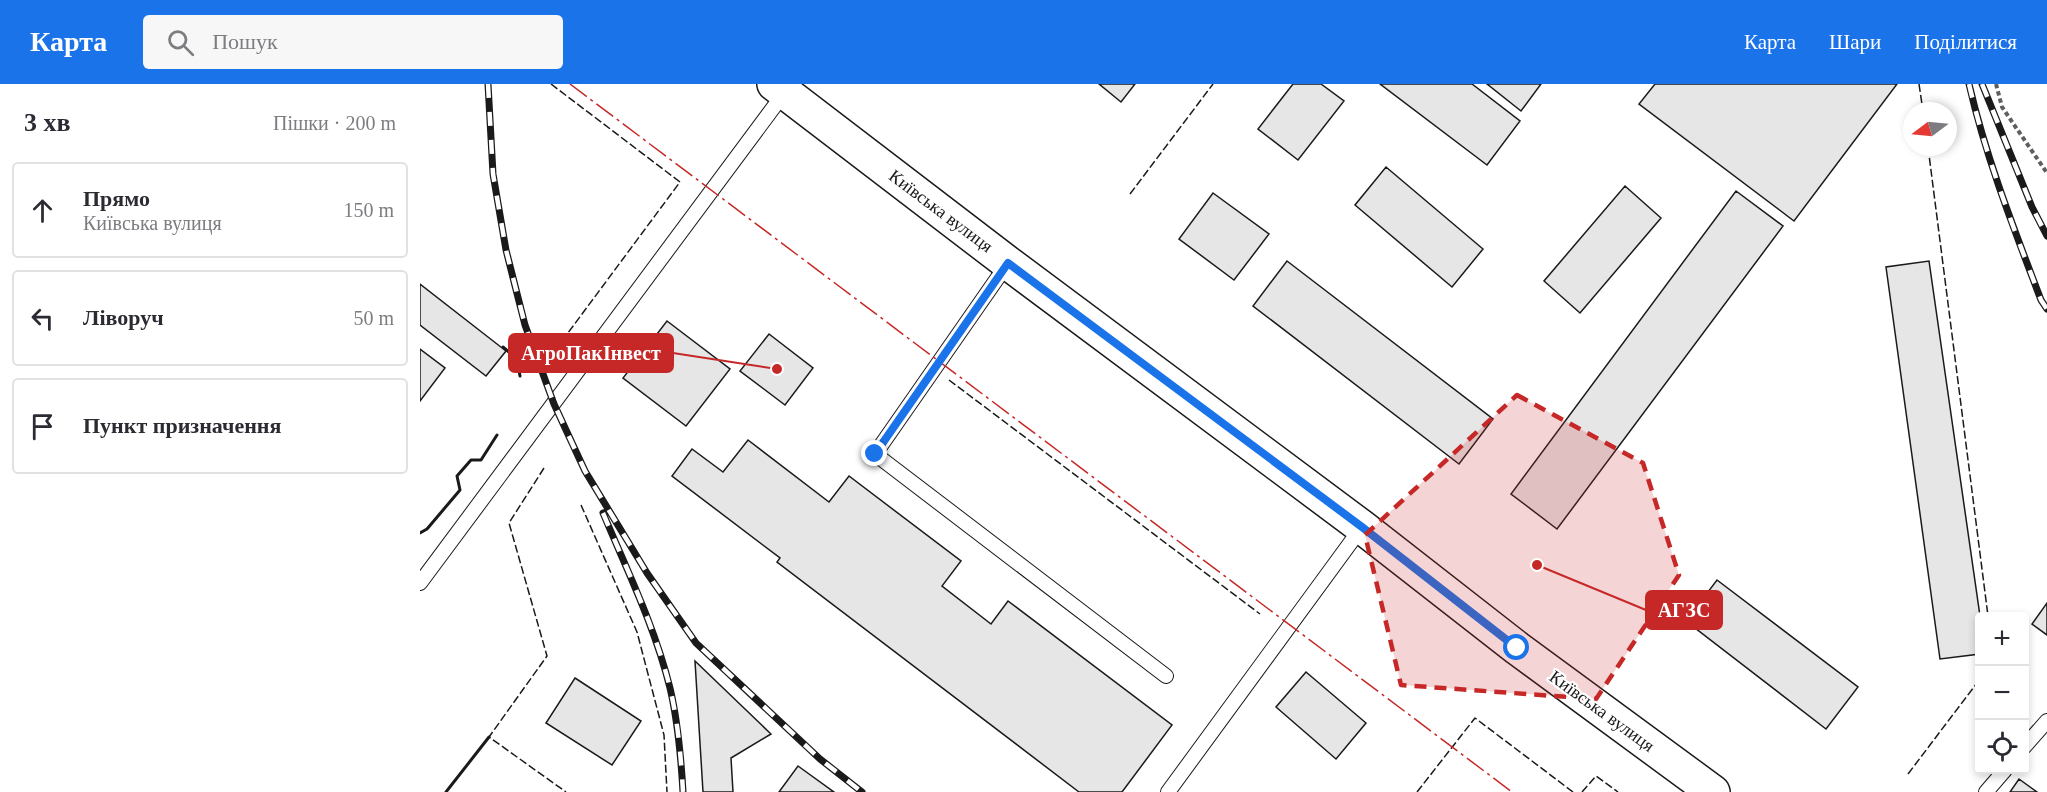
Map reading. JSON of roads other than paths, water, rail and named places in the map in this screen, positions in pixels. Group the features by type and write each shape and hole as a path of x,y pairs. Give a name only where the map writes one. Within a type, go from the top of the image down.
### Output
{"main road":[{"name":"Київська вулиця","path":"780,88 1008,263 1362,527 1517,648 1713,792"}],"lane":[{"path":"420,583 780,88"},
{"path":"1008,263 875,454 1166,676"},
{"path":"1168,792 1362,527"},
{"path":"2029,742 2047,721"},
{"path":"1986,792 2002,774"}],"railway":[{"path":"488,84 493,174 506,250 525,325 554,404 585,471 647,573 696,643 820,759 862,792"},
{"path":"1969,84 2001,193 2041,300 2047,309"},
{"path":"1982,84 2032,207 2047,236"},
{"path":"603,513 640,599 664,665 677,727 683,792"}],"place":[{"name":"АгроПакІнвест","path":"777,369"},
{"name":"АГЗС","path":"1537,565"}]}
